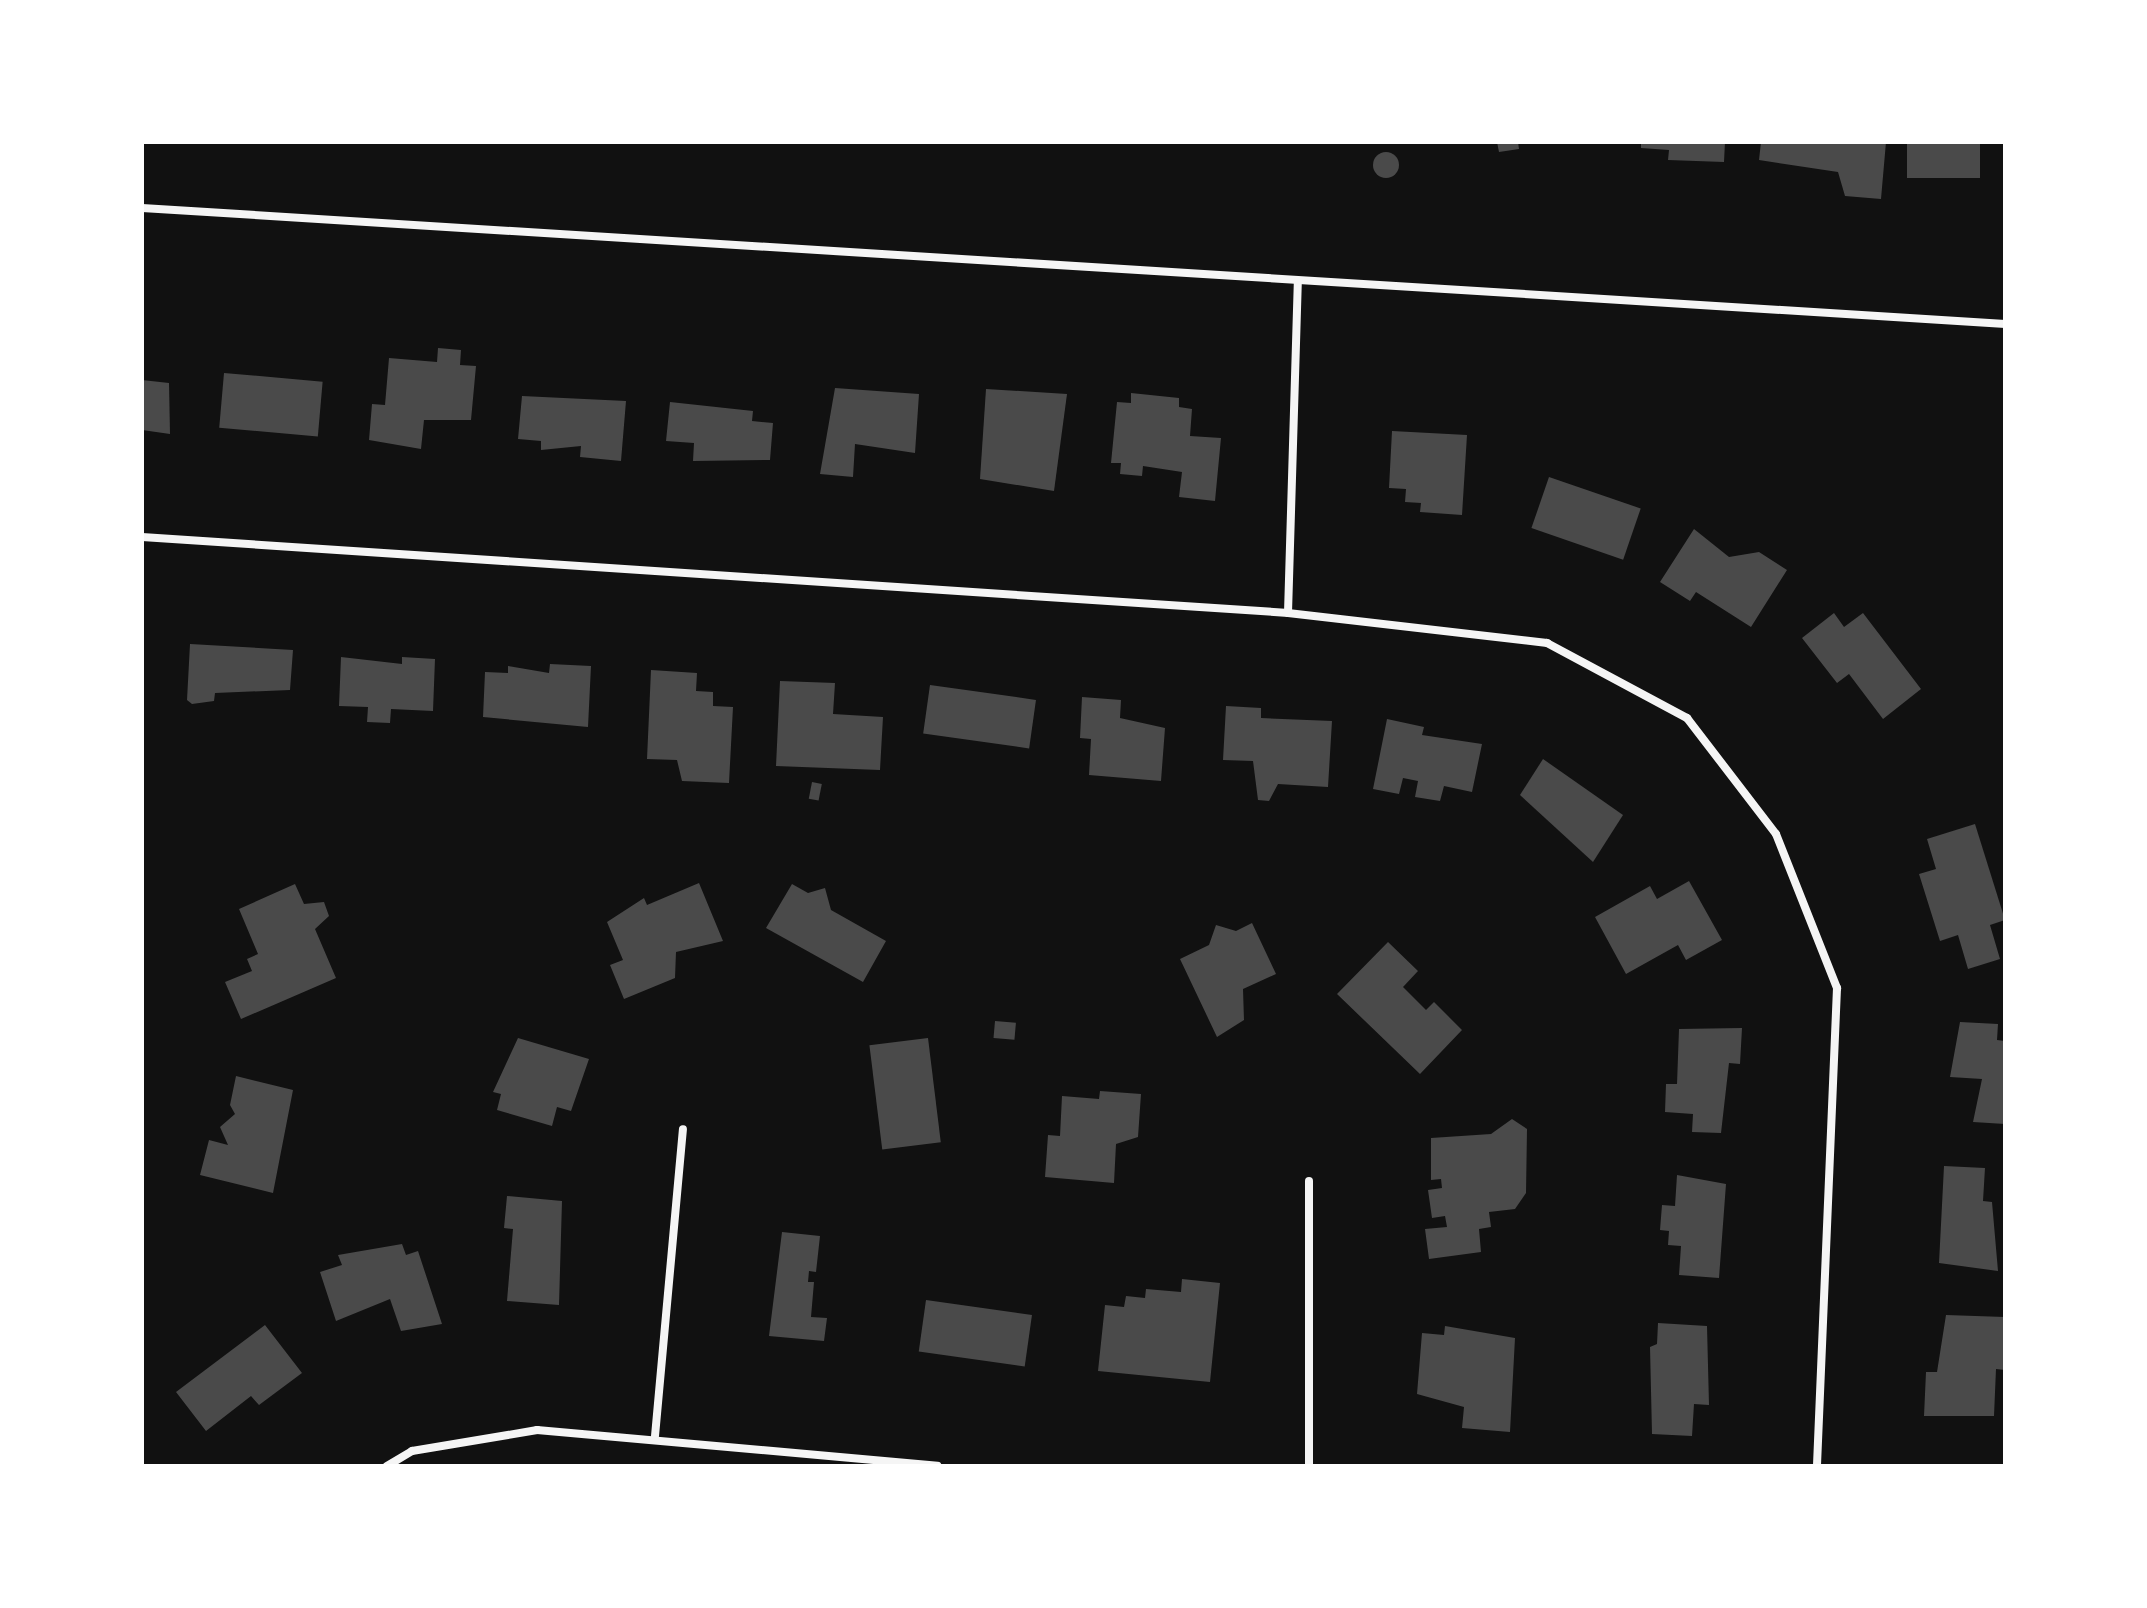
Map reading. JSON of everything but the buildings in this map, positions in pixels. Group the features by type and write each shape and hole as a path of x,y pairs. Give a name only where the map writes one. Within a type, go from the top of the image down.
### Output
{"street":[{"path":"142,208 2005,324"},
{"path":"1288,613 1298,281"},
{"path":"142,537 1288,613 1547,643 1687,718 1776,834 1837,988 1817,1466"},
{"path":"655,1436 683,1129"},
{"path":"1309,1181 1309,1466"},
{"path":"387,1466 412,1451 537,1430 655,1436 937,1466"}]}
